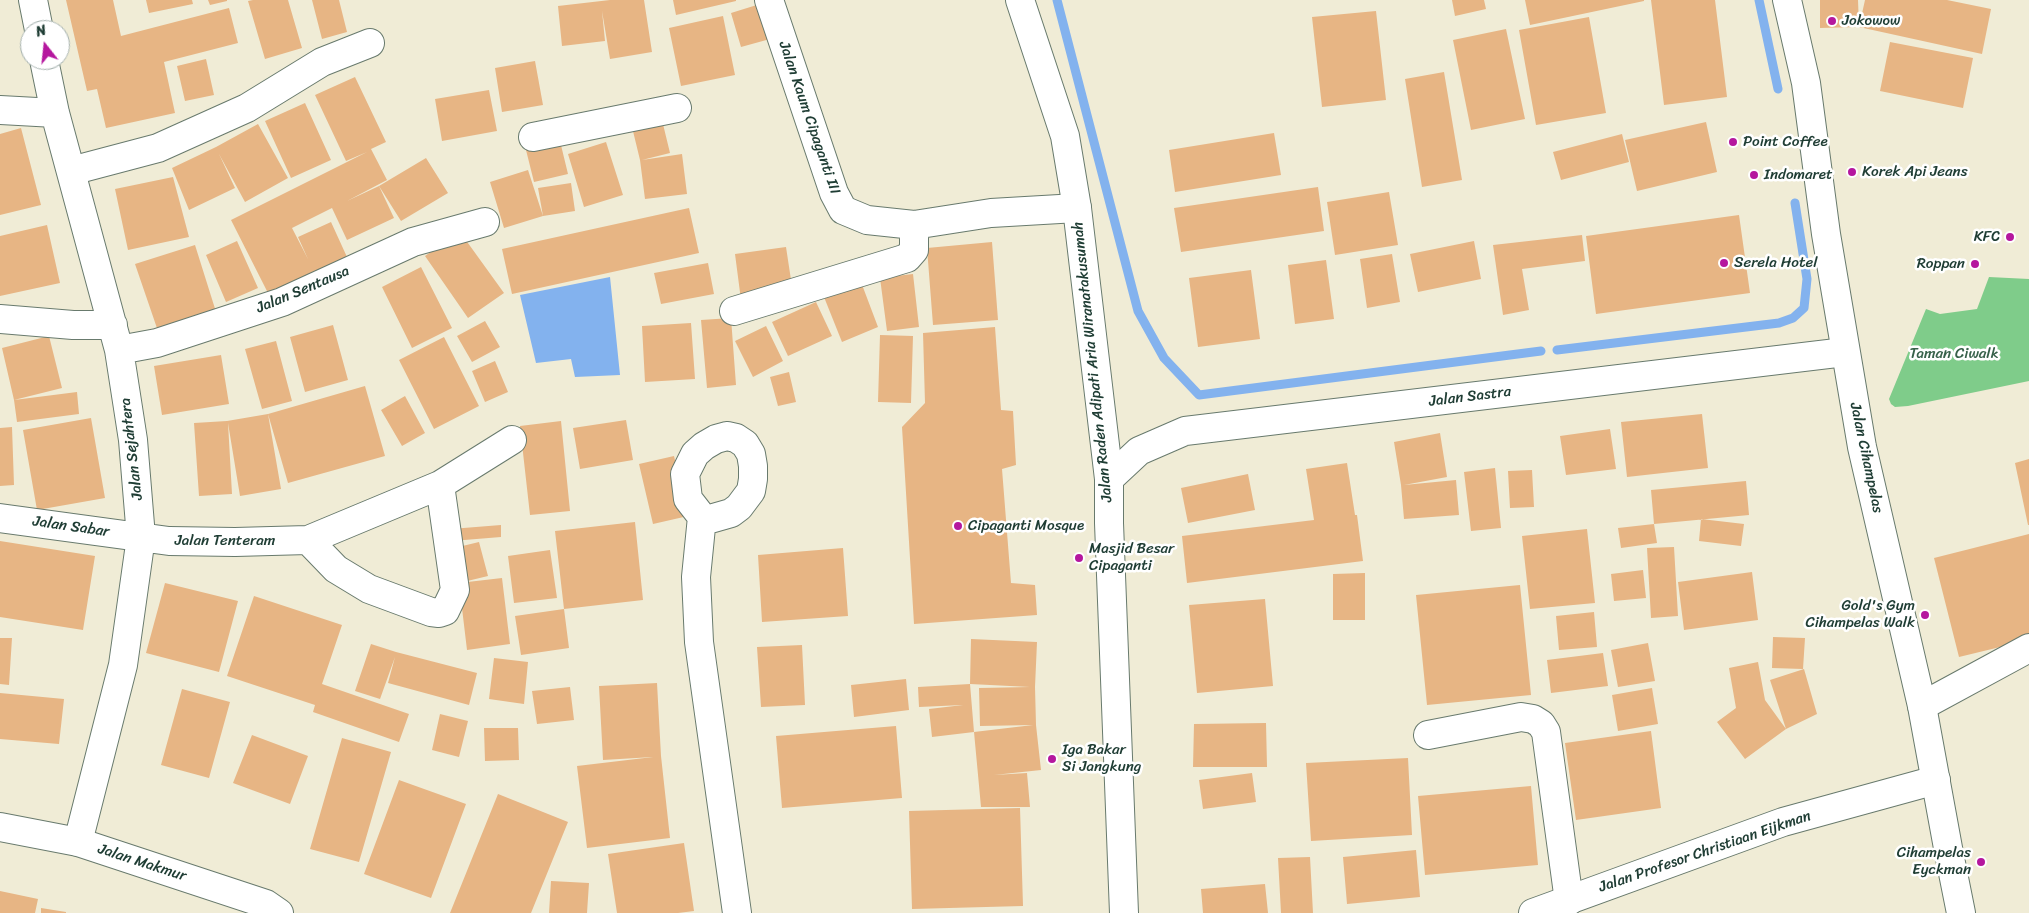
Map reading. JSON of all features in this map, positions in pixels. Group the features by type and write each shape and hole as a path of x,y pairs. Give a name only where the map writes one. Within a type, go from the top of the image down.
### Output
{"street":[{"path":"33,0 36,20"},
{"name":"Jalan Kaum Cipaganti III","path":"769,0 834,193 843,210 867,220 914,225 991,213 1077,208"},
{"name":"Jalan Raden Adipati Aria Wiranatakusumah","path":"1020,0 1065,136 1077,208 1108,480 1124,913"},
{"name":"Jalan Cihampelas","path":"1787,0 1806,83 1826,234 1866,468 1922,706 1961,913"},
{"path":"71,172 158,148 238,112 322,62 370,43"},
{"name":"Jalan Sejahtera","path":"46,70 55,113 116,338 133,440 141,537 123,666 78,842"},
{"path":"533,137 677,108"},
{"path":"0,110 55,113"},
{"name":"Jalan Sentausa","path":"0,319 73,325 116,338 157,343 282,302 413,242 485,222"},
{"path":"734,312 907,258 914,250 914,225"},
{"name":"Jalan Sastra","path":"1108,480 1139,451 1185,431 1845,352"},
{"name":"Jalan Tenteram","path":"141,537 169,541 308,540 440,485 512,440"},
{"path":"308,540 336,569 369,589 439,614 445,611 455,590 440,485"},
{"path":"702,517 696,577 699,642 737,913"},
{"name":"Jalan Sabar","path":"0,518 141,537"},
{"path":"1922,706 2029,648"},
{"path":"1428,735 1521,717 1532,719 1542,724 1546,732 1569,901"},
{"name":"Jalan Profesor Christiaan Eijkman","path":"1533,913 1783,822 1936,780"},
{"name":"Jalan Makmur","path":"0,827 78,842 266,904 280,913"}],"green space":[{"name":"Taman Ciwalk","path":"1989,277 2029,279 2029,381 1895,407 1889,399 1926,309 1940,314 1977,309"}],"water":[{"path":"610,277 620,375 575,377 571,359 536,363 520,295"}],"building":[{"path":"66,0 113,0 121,36 229,8 238,43 164,62 175,113 106,128 97,89 87,91"},
{"path":"146,0 192,0 193,4 149,13"},
{"path":"208,0 227,0 227,1 210,5"},
{"path":"288,0 302,48 265,59 248,1"},
{"path":"312,0 339,0 347,32 322,39"},
{"path":"610,0 644,0 652,52 610,59 602,11 605,41 562,46 558,6"},
{"path":"673,0 736,0 736,1 676,15"},
{"path":"1452,0 1484,0 1486,9 1455,16"},
{"path":"1525,0 1644,0 1644,1 1530,25"},
{"path":"1651,0 1715,0 1727,97 1664,105"},
{"path":"1820,0 1858,0 1859,27 1820,28"},
{"path":"1865,0 1947,0 1991,9 1982,54 1859,27"},
{"path":"760,4 770,39 741,47 731,13"},
{"path":"1376,11 1386,100 1322,107 1312,17"},
{"path":"723,16 735,75 681,86 669,28"},
{"path":"1589,17 1606,113 1536,125 1519,30"},
{"path":"1506,29 1525,119 1471,130 1453,40"},
{"path":"1890,42 1973,58 1963,108 1880,91"},
{"path":"206,59 214,95 185,101 177,66"},
{"path":"535,61 543,105 502,112 495,68"},
{"path":"1444,72 1462,180 1422,187 1405,79"},
{"path":"355,77 386,142 371,149 387,180 347,201 379,186 394,218 347,240 332,208 292,228 308,259 298,237 331,222 347,257 269,295 231,220 367,152 346,161 315,95"},
{"path":"489,90 497,131 442,141 435,99"},
{"path":"305,103 331,160 291,178 265,121"},
{"path":"662,120 670,153 642,160 682,154 687,194 645,199 640,160 632,127"},
{"path":"1706,122 1717,172 1637,191 1625,140"},
{"path":"258,124 288,178 245,202 219,154 235,188 189,210 172,168"},
{"path":"21,128 41,205 0,215 0,134"},
{"path":"1274,133 1281,175 1175,192 1169,150"},
{"path":"1622,134 1629,162 1561,180 1553,152"},
{"path":"560,141 568,174 534,182 526,150"},
{"path":"606,142 623,195 584,207 568,154"},
{"path":"426,158 448,193 401,221 379,186"},
{"path":"528,170 543,216 504,228 490,182"},
{"path":"173,177 189,237 128,250 115,189"},
{"path":"571,183 575,211 543,216 538,188"},
{"path":"1318,187 1324,231 1181,252 1174,208"},
{"path":"1389,192 1398,245 1335,255 1327,202"},
{"path":"689,208 699,253 512,294 502,249"},
{"path":"1739,215 1750,293 1596,314 1586,236"},
{"path":"47,225 60,283 0,296 0,236"},
{"path":"460,232 504,293 468,318 425,256"},
{"path":"1582,235 1585,261 1522,269 1529,310 1503,315 1493,245"},
{"path":"237,241 258,288 226,302 206,255"},
{"path":"1474,241 1481,279 1418,292 1410,254"},
{"path":"992,242 998,320 933,325 927,248"},
{"path":"195,245 217,315 159,334 135,264"},
{"path":"786,247 793,293 741,300 735,254"},
{"path":"1392,254 1400,302 1367,308 1360,259"},
{"path":"1326,260 1334,319 1295,324 1288,265"},
{"path":"708,263 714,294 661,304 654,273"},
{"path":"421,267 452,328 412,348 382,287"},
{"path":"1251,270 1260,339 1198,347 1189,278"},
{"path":"913,274 919,327 887,331 880,278"},
{"path":"861,282 878,327 842,342 824,297"},
{"path":"816,302 832,336 788,356 772,322"},
{"path":"731,318 736,385 707,388 701,320"},
{"path":"485,321 500,347 472,362 457,336"},
{"path":"691,323 695,379 645,382 642,326"},
{"path":"333,325 348,380 305,392 290,337"},
{"path":"766,326 783,361 753,377 735,341"},
{"name":"Cipaganti Mosque","path":"995,327 1001,410 1013,411 1016,465 1002,469 1011,583 1035,585 1037,615 914,624 902,427 925,403 923,333"},
{"path":"880,335 913,336 911,403 878,402"},
{"path":"49,336 62,388 14,400 2,348"},
{"path":"444,337 479,406 434,429 399,360"},
{"path":"276,341 292,401 262,409 245,349"},
{"path":"221,355 229,404 162,415 154,366"},
{"path":"495,361 508,392 485,402 472,371"},
{"path":"789,372 796,402 778,406 770,377"},
{"path":"365,386 385,456 288,483 268,414"},
{"path":"77,392 79,414 17,422 14,400"},
{"path":"405,396 425,433 402,446 381,410"},
{"path":"268,414 281,489 240,496 228,423 232,494 199,496 194,423 227,421"},
{"path":"1702,414 1708,468 1627,477 1621,422"},
{"path":"91,418 105,498 37,510 23,430"},
{"path":"626,420 633,460 580,469 573,428"},
{"path":"561,421 570,511 530,515 520,426"},
{"path":"12,427 14,485 0,486 0,428"},
{"path":"1610,429 1616,469 1566,475 1560,436"},
{"path":"1440,433 1447,477 1404,485 1456,480 1459,515 1404,519 1394,442"},
{"path":"674,456 688,516 653,524 639,464"},
{"path":"2029,459 2029,525 2028,525 2015,463"},
{"path":"1347,463 1363,561 1187,583 1182,536 1314,520 1306,469"},
{"path":"1495,468 1501,528 1471,531 1464,472"},
{"path":"1532,470 1534,507 1510,508 1508,471"},
{"path":"1248,474 1255,510 1188,523 1181,488"},
{"path":"1746,481 1749,515 1654,524 1651,490"},
{"path":"1701,519 1744,524 1741,546 1699,541"},
{"path":"635,522 643,600 564,609 555,531"},
{"path":"1654,524 1657,543 1621,548 1618,528"},
{"path":"501,525 501,537 452,541 451,529"},
{"path":"1587,529 1595,603 1530,609 1522,536"},
{"path":"2029,534 2029,640 1959,657 1934,558"},
{"path":"0,541 95,556 83,630 0,617"},
{"path":"479,542 488,576 459,583 450,549"},
{"path":"1674,547 1678,616 1651,618 1647,548"},
{"path":"843,548 848,616 762,622 758,555"},
{"path":"550,550 557,598 514,603 508,556"},
{"path":"1643,570 1646,598 1614,601 1611,574"},
{"path":"1752,572 1758,620 1684,630 1678,582"},
{"path":"1365,573 1365,620 1333,620 1333,574"},
{"path":"502,578 510,644 467,650 459,583"},
{"path":"165,583 238,601 219,672 146,653"},
{"path":"1520,585 1531,695 1427,705 1416,595"},
{"path":"254,596 342,625 322,684 409,714 399,742 313,712 315,705 227,676"},
{"path":"1265,599 1273,686 1197,693 1189,605"},
{"path":"564,609 569,648 521,655 515,616"},
{"path":"1594,612 1597,647 1559,650 1556,616"},
{"path":"1773,637 1805,638 1803,669 1772,668"},
{"path":"0,638 12,638 9,685 0,684"},
{"path":"971,639 1037,642 1036,725 1041,770 994,775 1027,773 1030,807 981,807 974,732 1033,725 980,726 979,688 1030,687 970,684"},
{"path":"1648,643 1655,681 1618,687 1611,650"},
{"path":"371,644 477,673 469,705 388,683 395,657 380,699 355,691"},
{"path":"802,645 805,705 761,707 757,647"},
{"path":"1603,653 1608,686 1551,693 1547,660"},
{"path":"494,658 528,662 524,704 489,699"},
{"path":"1758,662 1765,700 1786,729 1745,759 1717,722 1736,708 1729,668"},
{"path":"1804,669 1817,714 1786,729 1770,680"},
{"path":"906,679 909,710 854,717 851,685"},
{"path":"657,683 661,756 670,838 587,848 577,766 653,757 603,760 599,686"},
{"path":"970,684 974,732 932,737 929,709 963,705 919,707 918,687"},
{"path":"570,687 574,720 537,724 532,691"},
{"path":"1652,688 1658,724 1618,731 1612,695"},
{"path":"182,689 230,702 209,778 161,765"},
{"path":"0,693 64,699 59,744 0,739"},
{"path":"440,714 468,721 459,757 432,750"},
{"path":"1266,723 1267,767 1193,767 1194,724"},
{"path":"896,726 902,798 782,808 776,736"},
{"path":"484,728 518,728 519,760 485,761"},
{"path":"1651,731 1661,808 1576,820 1565,743"},
{"path":"252,735 308,756 290,804 233,783"},
{"path":"342,738 391,752 359,862 310,849"},
{"path":"1408,758 1412,835 1311,841 1306,763"},
{"path":"1252,773 1256,802 1203,809 1199,780"},
{"path":"399,780 466,804 431,898 364,874"},
{"path":"1531,786 1538,865 1425,875 1418,796"},
{"path":"498,794 568,822 531,913 450,913"},
{"path":"1020,808 1023,906 912,909 909,811"},
{"path":"684,843 694,911 678,913 617,913 608,854"},
{"path":"1416,850 1420,897 1347,904 1343,857"},
{"path":"1310,857 1313,913 1281,913 1278,858"},
{"path":"551,881 589,883 587,913 549,913"},
{"path":"1265,884 1268,913 1203,913 1201,889"},
{"path":"0,891 38,899 35,913 0,913"},
{"path":"41,908 66,912 66,913 41,913"}],"waterway":[{"path":"1057,0 1138,311 1164,358 1199,395 1541,351"},
{"path":"1759,0 1778,89"},
{"path":"1557,350 1779,323 1793,318 1804,308 1807,279 1795,203"}],"place":[{"name":"Jokowow","path":"1832,21"},
{"name":"Point Coffee","path":"1733,142"},
{"name":"Korek Api Jeans","path":"1852,172"},
{"name":"Indomaret","path":"1754,175"},
{"name":"KFC","path":"2010,237"},
{"name":"Serela Hotel","path":"1724,263"},
{"name":"Roppan","path":"1975,264"},
{"name":"Cipaganti Mosque","path":"958,526"},
{"name":"Masjid Besar Cipaganti","path":"1079,558"},
{"name":"Gold's Gym Cihampelas Walk","path":"1925,615"},
{"name":"Iga Bakar Si Jangkung","path":"1052,759"},
{"name":"Cihampelas Eyckman","path":"1981,862"}]}
